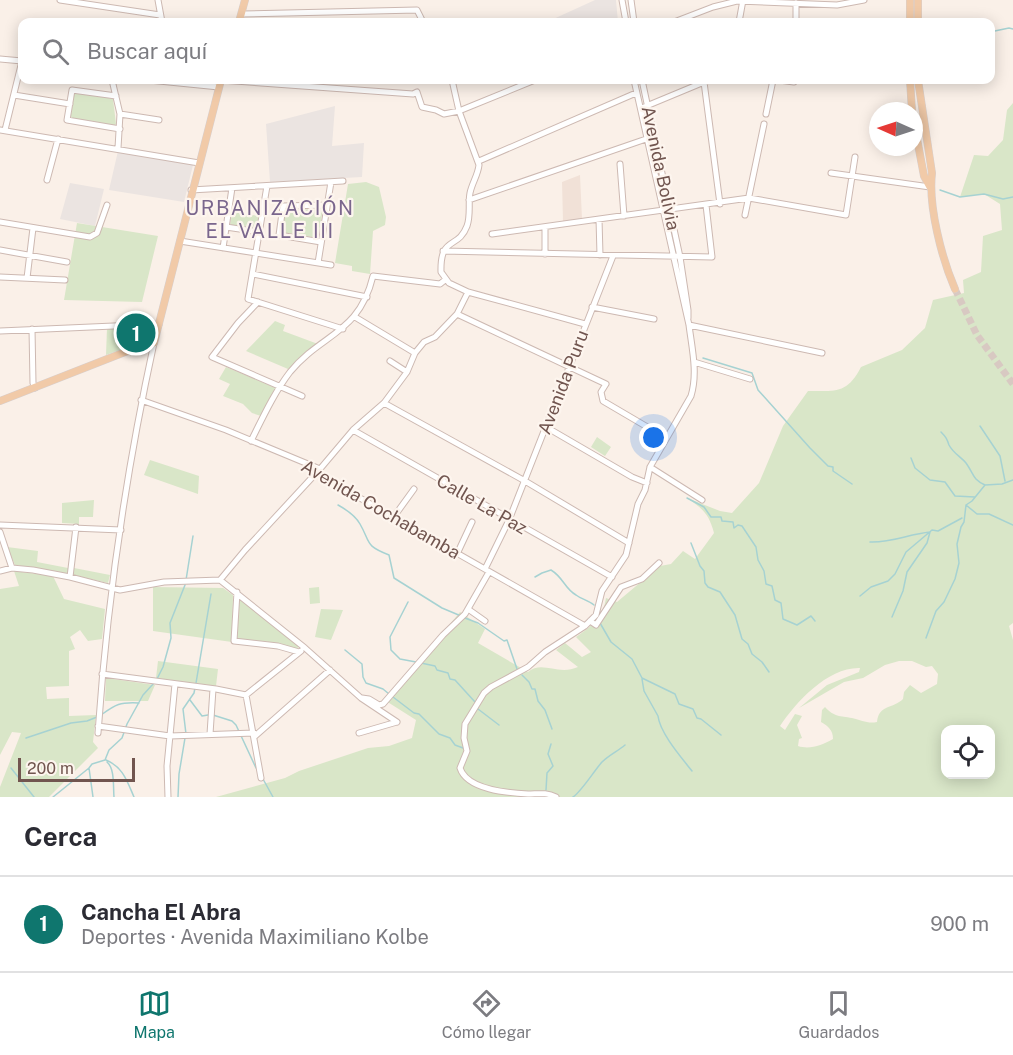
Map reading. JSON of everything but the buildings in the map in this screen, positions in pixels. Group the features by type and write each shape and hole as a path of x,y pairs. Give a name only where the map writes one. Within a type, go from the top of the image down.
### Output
{"main road":[{"path":"240,18 245,0"},
{"path":"910,0 913,18"},
{"path":"915,18 918,0"},
{"path":"0,401 148,343 154,343 191,190 220,84"},
{"path":"910,84 911,102"},
{"path":"919,84 932,173 930,187"},
{"path":"920,156 924,176 930,187 944,259 955,289"}],"street":[{"path":"60,0 160,15"},
{"path":"102,0 104,7"},
{"path":"159,0 161,18"},
{"path":"622,0 625,18"},
{"path":"631,0 633,18"},
{"path":"684,18 713,7 743,1 796,3 864,0"},
{"path":"740,18 743,1"},
{"path":"796,3 796,18"},
{"path":"242,14 417,10 421,18"},
{"path":"0,59 18,61"},
{"path":"18,78 2,130 199,163"},
{"path":"113,84 120,114 118,148"},
{"path":"253,84 413,94 417,92 422,107 444,114 459,111 526,84"},
{"path":"453,84 459,111 479,161 469,200 468,223 462,235 446,245 443,251 441,272 446,280 468,292 585,324"},
{"name":"Avenida Bolivia","path":"635,84 688,322"},
{"name":"Avenida Bolivia","path":"643,84 680,257 688,322"},
{"path":"639,109 700,84"},
{"path":"707,84 720,204"},
{"path":"766,114 772,84"},
{"path":"116,96 72,90 67,120 120,129"},
{"path":"479,161 636,93"},
{"path":"14,95 70,104"},
{"path":"120,114 159,120"},
{"path":"745,215 764,124"},
{"path":"469,200 654,136"},
{"path":"47,180 58,139"},
{"path":"492,234 720,204 749,198 846,215 855,157"},
{"path":"620,164 624,216"},
{"path":"831,173 930,187"},
{"path":"318,263 331,182"},
{"path":"191,190 343,182"},
{"path":"267,186 248,299 343,329"},
{"path":"223,248 232,188"},
{"path":"0,222 90,237 97,233 107,205"},
{"path":"321,242 279,235 283,206 327,205"},
{"path":"443,251 712,257 706,205"},
{"path":"599,219 600,255"},
{"path":"226,227 259,232"},
{"path":"545,227 545,254"},
{"path":"27,278 33,228"},
{"path":"180,241 331,265"},
{"path":"0,250 67,262"},
{"name":"Avenida Puru","path":"361,698 369,699 379,705 383,704 468,609 525,481 613,255"},
{"path":"253,274 367,297"},
{"path":"251,441 261,418 291,371 355,317 367,297 373,276 440,284 446,280"},
{"path":"0,277 65,280"},
{"path":"220,580 353,430 384,402 407,372 424,342 435,337 457,314 468,292"},
{"path":"258,302 238,323 212,357 302,396"},
{"path":"592,307 654,319"},
{"path":"457,314 606,384 601,392 603,401 666,438"},
{"path":"355,317 416,353"},
{"path":"556,797 546,793 514,793 478,786 466,779 461,770 467,751 464,732 470,715 484,693 528,667 585,626 599,609 602,591 626,555 638,504 647,483 650,467 691,396 694,385 694,362 688,322 822,353"},
{"path":"0,331 159,324"},
{"path":"32,329 35,388"},
{"path":"98,733 102,674 130,459 154,343"},
{"path":"390,361 407,372"},
{"path":"694,362 750,379"},
{"name":"Avenida Cochabamba","path":"141,400 251,441 318,471 393,518 585,626"},
{"path":"384,402 525,481 629,543"},
{"path":"546,428 632,477 647,483"},
{"name":"Calle La Paz","path":"353,430 612,577"},
{"path":"650,467 702,500"},
{"path":"393,518 414,489"},
{"path":"457,554 472,522"},
{"path":"0,525 121,530"},
{"path":"70,577 76,527"},
{"path":"0,532 12,568"},
{"path":"590,621 596,625 621,587 642,579 659,563"},
{"path":"0,571 12,568 70,577 120,590 164,582 220,580 305,648 361,698 397,722 359,733"},
{"path":"237,592 234,641 278,646 299,652"},
{"path":"468,609 485,621"},
{"path":"102,674 246,695 305,648"},
{"path":"98,726 170,736 254,734 330,670"},
{"path":"168,797 167,766 175,684"},
{"path":"210,734 213,689"},
{"path":"246,695 261,778"}],"shaded area":[{"path":"595,0 616,0 618,18 556,18"},
{"path":"335,106 332,146 364,143 362,177 270,182 266,124"},
{"path":"118,151 193,165 184,202 109,190"},
{"path":"580,175 582,219 563,222 562,182"},
{"path":"70,183 104,189 95,226 60,219"}],"green space":[{"path":"74,93 113,99 116,124 114,126 72,118 70,115"},
{"path":"1013,103 1013,623 1009,626 1013,640 1013,797 216,797 285,778 299,771 368,748 389,746 412,738 416,720 386,701 460,612 485,629 478,643 528,672 539,667 564,670 578,667 556,650 565,643 582,657 591,652 576,637 596,621 605,605 606,598 617,602 660,566 671,564 683,551 695,559 714,533 705,512 687,498 720,511 732,513 759,483 783,426 808,391 840,389 851,382 861,367 902,350 925,328 933,300 964,293 963,280 981,272 983,236 1002,230 1000,204 984,194 960,197 974,155 988,156 1003,140 1007,110","holes":["899,661 912,661 926,667 932,666 938,674 937,684 921,693 910,685 904,692 903,699 880,712 877,722 837,716 825,707 822,710 821,722 830,729 833,739 807,747 798,746 799,739 802,738 797,725 802,716 795,714 785,730 780,726 804,697 836,673 860,668 859,672 827,685 799,708 844,682 863,678 885,665"]},
{"path":"366,182 379,187 386,217 385,225 373,231 370,274 352,271 352,266 335,263 348,184"},
{"path":"323,209 318,238 281,232 284,210"},
{"path":"232,212 259,216 257,229 230,225"},
{"path":"77,223 158,236 142,302 64,300"},
{"path":"275,321 285,325 283,331 318,344 288,369 246,351"},
{"path":"155,325 153,338 106,355 107,328"},
{"path":"226,367 276,388 261,416 252,413 243,404 223,396 230,384 219,379"},
{"path":"597,437 611,447 605,456 591,447"},
{"path":"150,460 199,476 198,494 144,475"},
{"path":"94,500 93,517 79,517 79,524 62,523 62,503"},
{"path":"7,547 38,551 37,562 68,568 68,574 15,565"},
{"path":"74,568 110,575 108,583 73,575"},
{"path":"14,571 53,576 64,599 105,609 102,639 88,641 80,630 70,637 75,649 69,651 69,686 46,687 47,699 69,698 69,716 96,715 93,742 98,748 49,797 0,797 0,787 21,733 12,732 0,755 0,589 19,586"},
{"path":"153,587 223,588 233,595 232,642 153,631"},
{"path":"319,587 320,603 310,604 309,588"},
{"path":"239,597 300,646 296,649 279,643 237,639"},
{"path":"321,609 343,610 331,640 315,637"},
{"path":"158,661 218,669 216,686 156,678"},
{"path":"106,678 155,685 148,701 105,701"}],"waterway":[{"path":"995,31 1013,29"},
{"path":"940,190 960,197 984,194 1003,199 1013,197"},
{"path":"703,358 752,373 758,390 810,448 828,466 833,467 833,471 852,484"},
{"path":"980,426 1000,456 1005,481"},
{"path":"941,432 975,478 985,485"},
{"path":"911,458 915,468 930,480 945,482 955,496 975,497"},
{"path":"926,638 936,611 944,602 955,579 959,563 957,544 964,522 966,505 985,485 1002,484 1013,480"},
{"path":"687,498 704,507 711,517 721,517 722,521 733,522 734,528 738,525 742,526 756,547 766,584 772,586 775,600 781,603 783,619 797,625 811,616 815,621"},
{"path":"338,505 356,518 372,546 389,555 394,578 442,608 461,616"},
{"path":"966,505 977,514 989,514 1013,525"},
{"path":"860,596 871,587 888,581 895,574 906,552 932,530 938,531 962,518"},
{"path":"870,542 930,532 927,543 907,572 903,591 892,617"},
{"path":"186,580 193,536"},
{"path":"691,543 704,571 705,583 708,587 720,592 735,615 742,639 769,672"},
{"path":"535,577 551,570 572,592 594,605"},
{"path":"157,679 163,667 171,638 170,623 185,585"},
{"path":"196,683 211,594"},
{"path":"408,602 390,637 391,650 400,659 416,662"},
{"path":"465,618 478,623 504,641 507,640 517,669"},
{"path":"600,623 611,642 632,659 642,678 675,694 679,704 693,709 697,718 721,735"},
{"path":"345,650 362,664 366,683 383,689 389,694"},
{"path":"421,663 435,666 437,670 448,673 450,679 455,680 475,702"},
{"path":"522,675 532,689 535,689 538,701 545,710 552,729"},
{"path":"642,679 644,691 663,730 692,771"},
{"path":"53,797 92,764 105,760 109,750 122,738 143,695 154,683"},
{"path":"186,734 183,709 195,688"},
{"path":"393,697 414,713 419,714 439,734 450,738 455,745 463,748"},
{"path":"190,700 202,716 208,715"},
{"path":"101,715 118,704 139,703"},
{"path":"478,709 499,725"},
{"path":"213,715 232,721 236,725 256,768"},
{"path":"26,738 97,717"},
{"path":"178,797 185,738"},
{"path":"546,790 547,773 553,766 548,754 551,744"},
{"path":"573,797 602,762 625,745"},
{"path":"106,760 117,766 127,780 134,797"},
{"path":"107,762 112,773 114,797"},
{"path":"11,768 34,797"},
{"path":"89,768 93,797"},
{"path":"263,779 273,797"}],"tunnel":[{"path":"955,289 977,335 1013,384"}],"place":[{"name":"Cancha El Abra","path":"136,333"}],"district":[{"name":"URBANIZACIÓN EL VALLE III","path":"270,220"}]}
